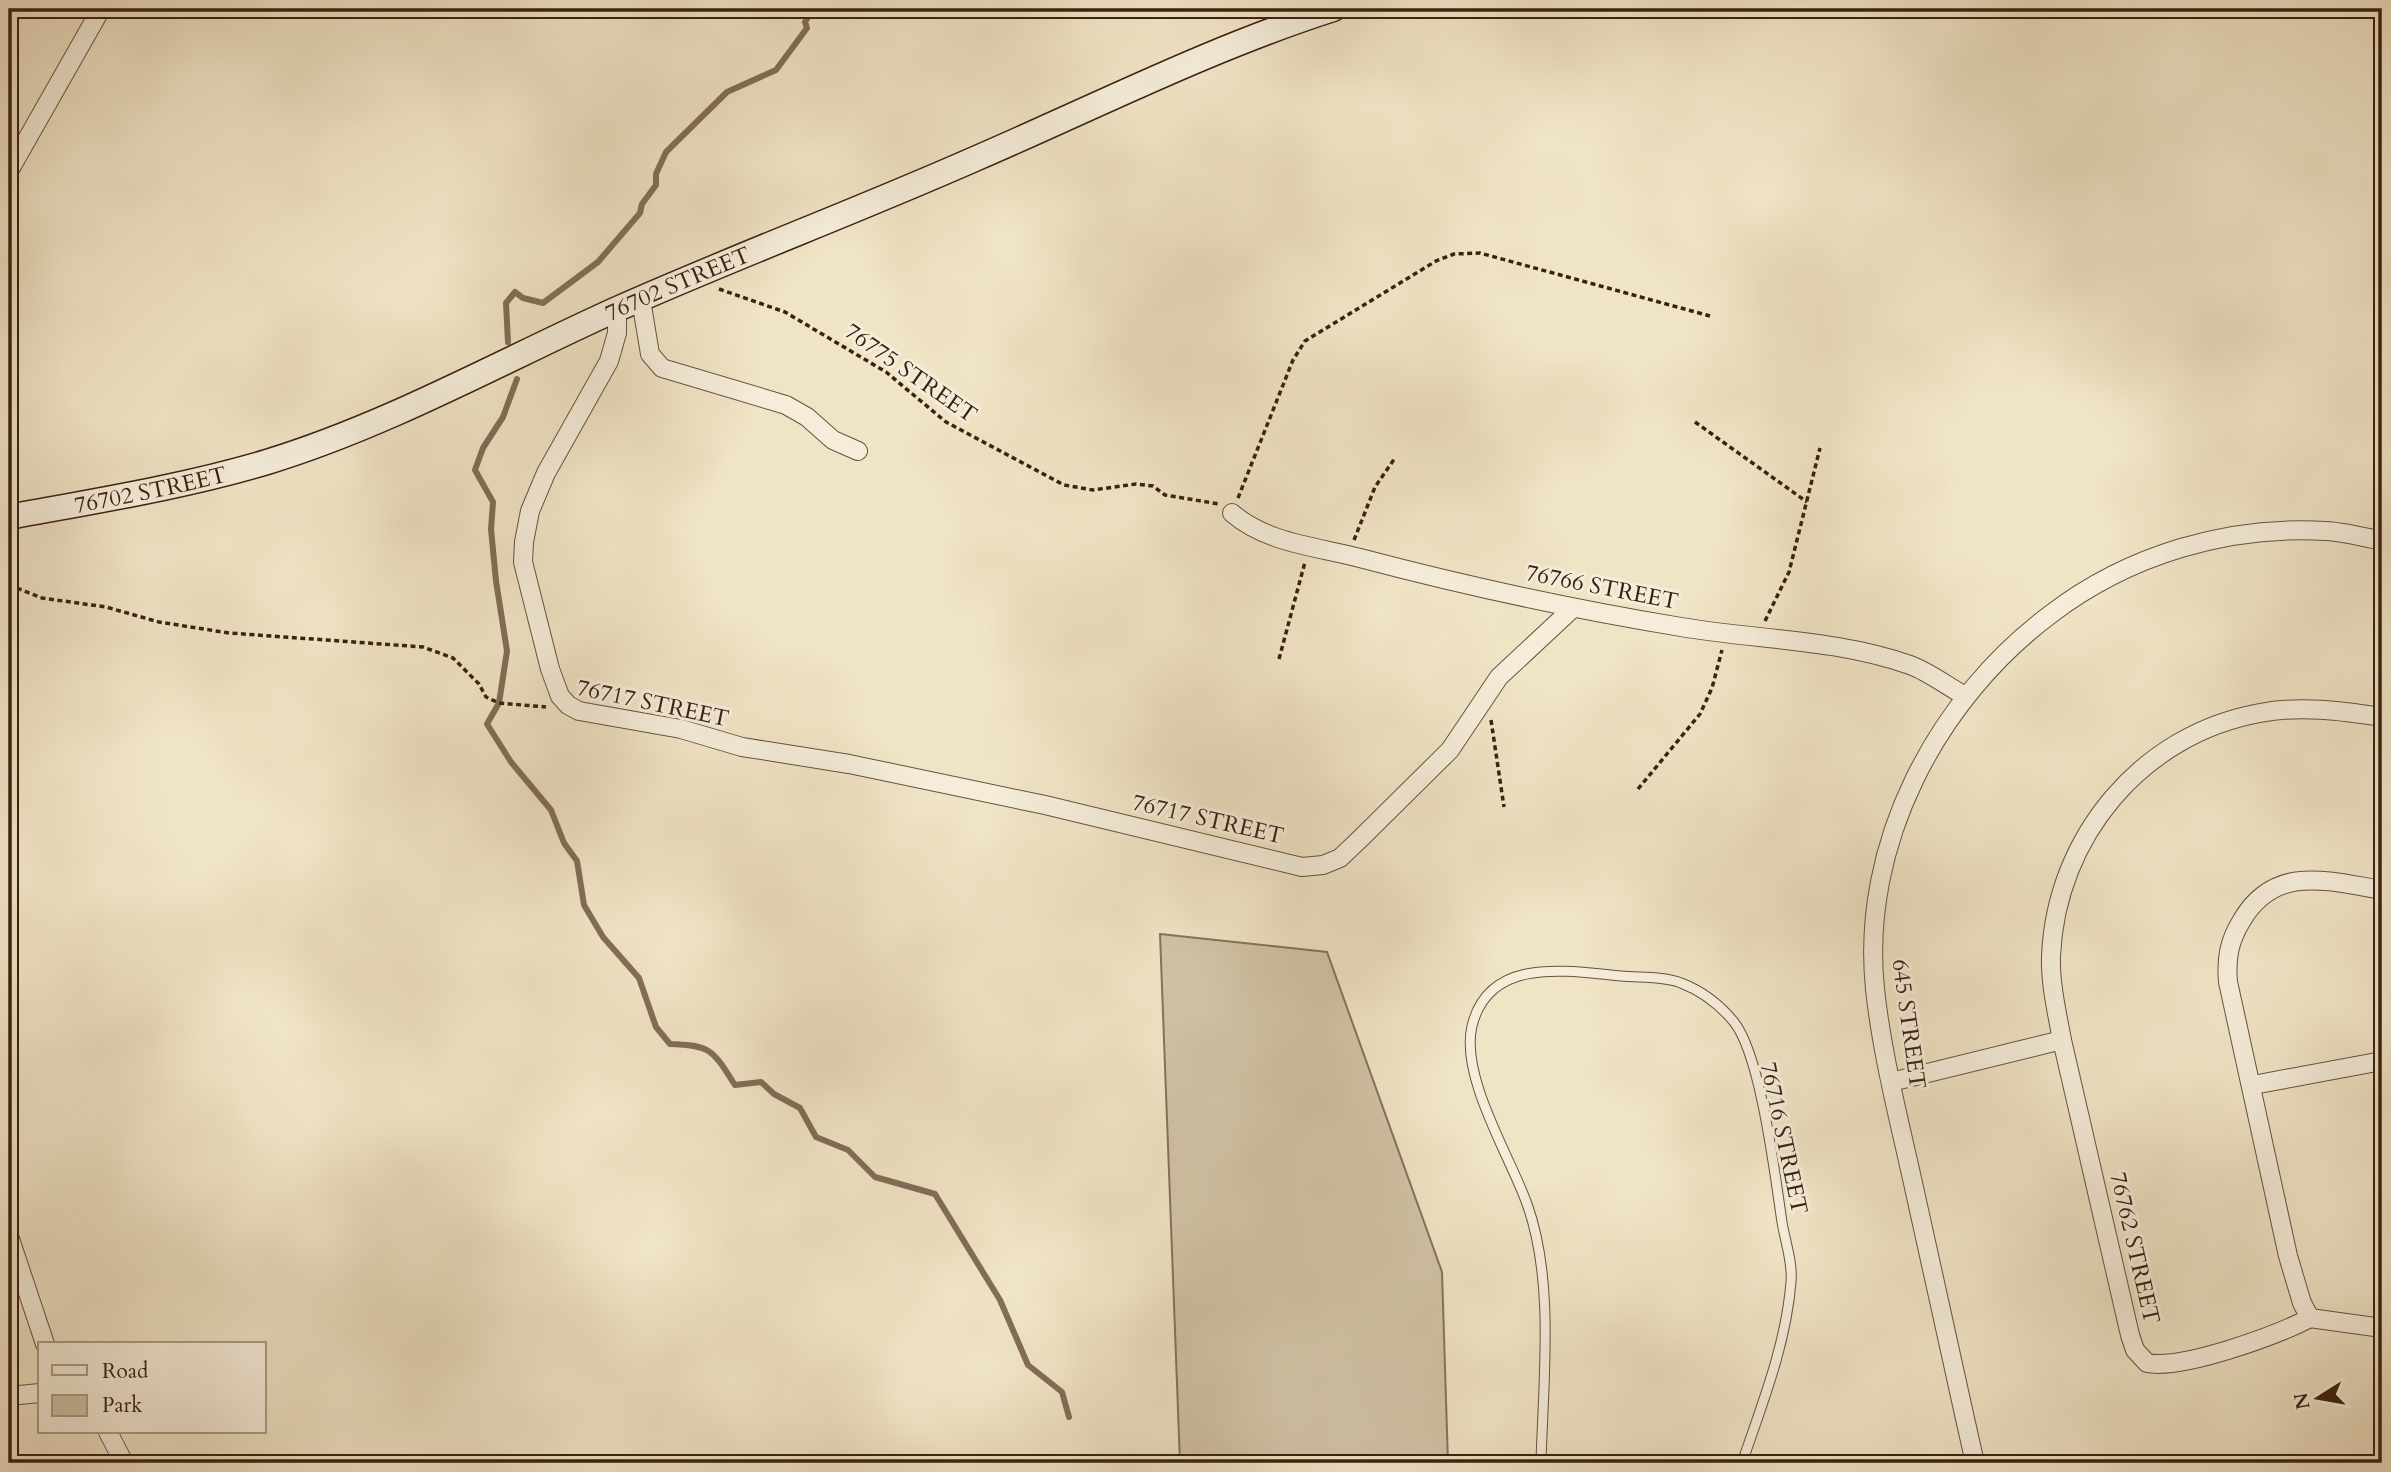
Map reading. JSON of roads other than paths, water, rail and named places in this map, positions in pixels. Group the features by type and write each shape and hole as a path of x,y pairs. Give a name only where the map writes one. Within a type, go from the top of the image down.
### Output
{"street":[{"path":"9,171 101,9"},
{"name":"76702 STREET","path":"9,517 167,487 272,461 485,373 617,309 1221,51 1333,9"},
{"path":"642,300 650,354 662,368 786,405 807,417 833,440 858,451"},
{"name":"76717 STREET","path":"617,309 617,333 609,361 546,473 530,511 524,542 523,562 550,669 560,696 579,711 639,720 742,747 849,764 1045,805 1302,867 1323,865 1340,858 1450,750 1486,694 1519,656 1572,609"},
{"name":"76766 STREET","path":"1232,513 1259,531 1310,546 1572,609 1727,635 1756,635 1858,651 1912,666 1965,696"},
{"name":"645 STREET","path":"1975,1463 1891,1082 1875,987 1874,935 1883,868 1898,816 1915,777 1965,696 2026,632 2070,599 2115,573 2162,554 2206,542 2272,531 2327,531 2382,541"},
{"name":"76762 STREET","path":"2310,1318 2271,1336 2188,1359 2155,1364 2140,1357 2130,1335 2062,1040 2051,957 2055,920 2070,862 2095,818 2122,788 2160,754 2220,725 2260,713 2299,709 2382,718"},
{"path":"2382,890 2304,880 2285,882 2258,898 2244,916 2232,936 2227,966 2288,1256 2302,1303 2310,1318 2382,1328"},
{"path":"1891,1082 2062,1040"},
{"path":"2253,1085 2382,1061"},
{"path":"9,1236 44,1342"},
{"path":"9,1396 38,1393"},
{"path":"109,1434 124,1463"}],"lane":[{"name":"76716 STREET","path":"1541,1463 1542,1267 1528,1206 1487,1110 1471,1058 1471,1028 1480,1004 1490,991 1510,976 1532,971 1563,971 1679,981 1715,1002 1737,1025 1754,1072 1767,1128 1792,1279 1782,1344 1742,1463"}],"waterway":[{"path":"508,342 506,303 515,292 523,298 543,303 598,262 640,213 642,204 656,185 656,174 666,152 727,92 776,70 807,28 805,22 813,9"},
{"path":"517,379 503,417 483,448 475,470 493,502 491,529 507,651 499,703 487,724 511,762 551,810 564,843 577,861 584,905 603,937 639,978 656,1027 670,1044 695,1046 710,1052 735,1085 761,1082 774,1094 800,1108 816,1137 848,1150 875,1177 935,1194 1000,1300 1028,1365 1062,1392 1069,1417"}]}
